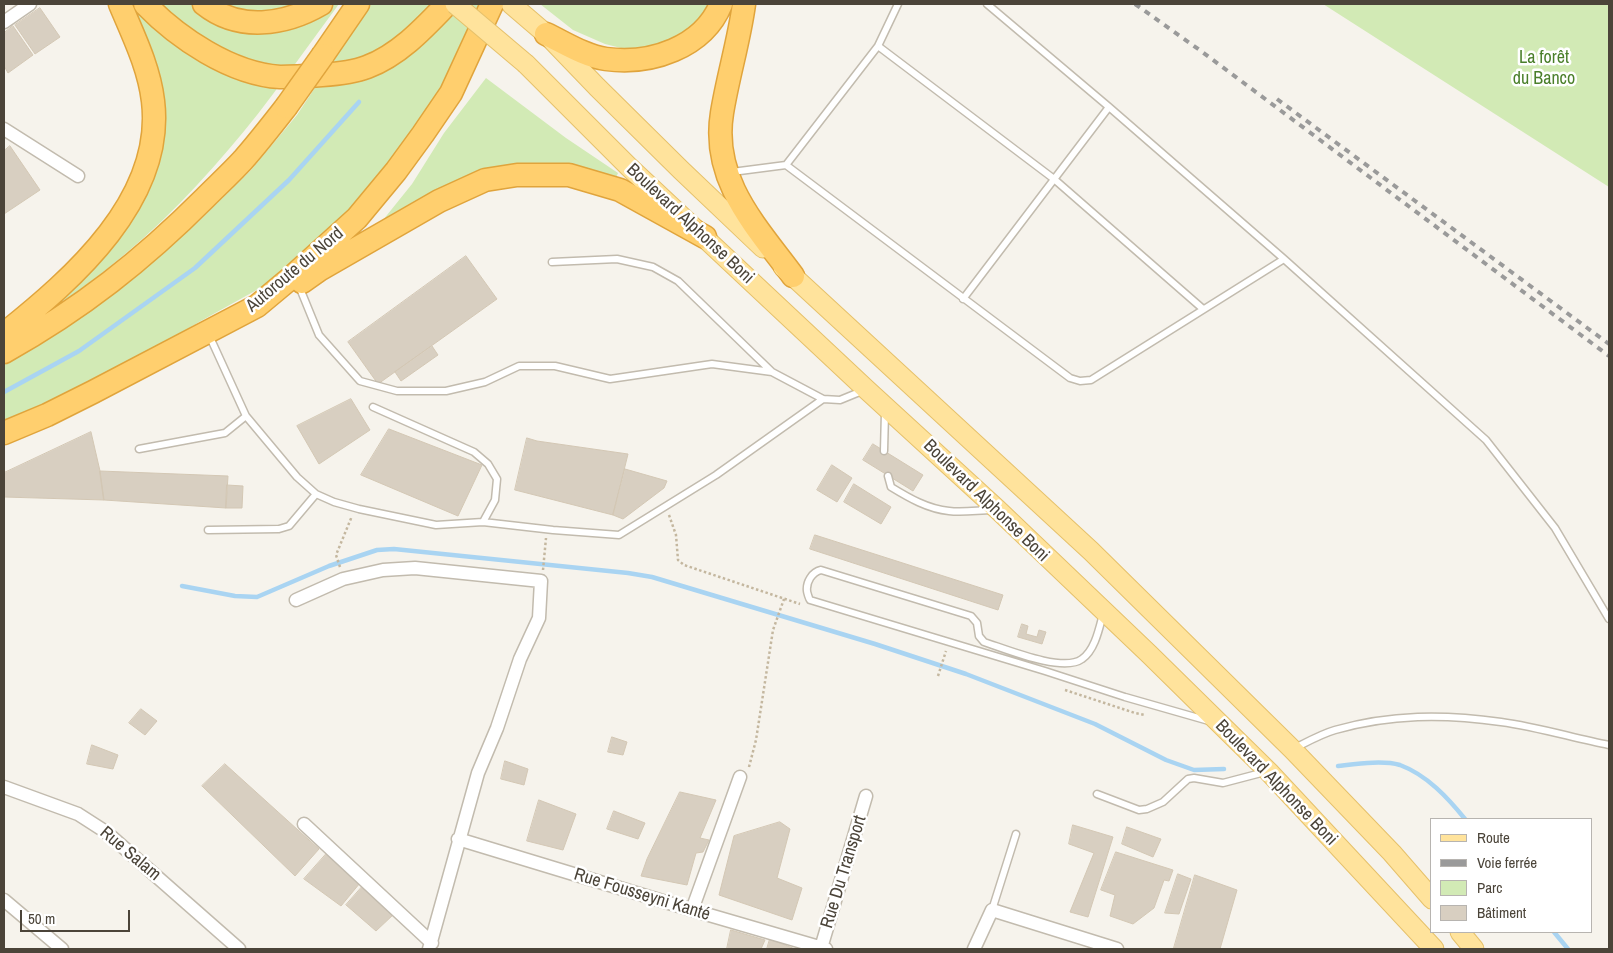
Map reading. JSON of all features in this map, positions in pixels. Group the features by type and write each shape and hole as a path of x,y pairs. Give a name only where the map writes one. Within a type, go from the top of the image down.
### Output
{"highway":[{"path":"4,334 57,290 94,250 118,220 131,199 149,160 154,132 153,101 146,70 120,4"},
{"path":"145,4 178,32 208,52 243,68 279,77 305,77 366,68 396,52 424,28 447,4"},
{"path":"204,4 240,22 260,23 296,17 321,4"},
{"path":"4,352 41,331 84,302 136,262 189,214 242,161 286,107 358,4"},
{"name":"Autoroute du Nord","path":"4,433 85,396 257,306 357,218 396,171 451,93 492,4"},
{"path":"451,93 479,58 509,4"},
{"path":"546,34 588,54 605,59 650,59 667,54 690,41 718,13 721,4"},
{"path":"744,4 722,114 721,149 726,173 733,191 747,214 793,276"},
{"path":"257,306 268,302 438,201 486,180 517,175 570,175 620,190 705,237"}],"main road":[{"name":"Boulevard Alphonse Boni","path":"455,4 526,64 629,167 866,390 997,509 1149,654 1269,772 1434,949"},
{"name":"Boulevard Alphonse Boni","path":"509,4 546,34 681,170 793,276 1091,551 1292,749 1392,853 1430,897"},
{"path":"1461,933 1474,949"}],"street":[{"path":"4,22 30,4"},
{"path":"5,131 78,176"},
{"path":"296,600 343,579 383,570 414,568 541,581 539,618 520,660 498,728 478,773 458,839 430,946 304,824"},
{"path":"692,910 740,777"},
{"name":"Rue Salam","path":"4,787 78,814 106,832 239,949"},
{"name":"Rue Du Transport","path":"824,948 866,796"},
{"name":"Rue Fousseyni Kanté","path":"458,839 824,948"},
{"path":"4,900 62,949"},
{"path":"974,949 992,910 1118,949"}],"lane":[{"path":"726,173 786,165 878,46 898,4"},
{"path":"987,4 1284,259 1486,440 1555,528 1609,618"},
{"path":"878,46 1054,179 1203,310"},
{"path":"963,299 1109,107"},
{"path":"786,165 1070,378 1080,381 1090,380 1284,259"},
{"path":"552,262 616,258 653,267 678,281 772,372 823,399 840,400 866,390"},
{"path":"298,284 319,335 360,381 397,391 446,391 485,382 519,366 555,366 610,379 712,364 772,372"},
{"path":"208,332 246,416 297,477 316,494 334,502 356,508 436,525 483,522 619,535 716,475 823,399"},
{"path":"884,451 885,406"},
{"path":"373,407 474,452 488,464 497,479 495,500 483,522"},
{"path":"139,449 225,433 246,416"},
{"path":"888,476 891,487 912,500 934,508 950,512 997,509"},
{"path":"208,530 279,529 289,526 316,494"},
{"path":"1104,612 1091,648 1082,659 1072,664 1049,662 984,642 979,636 977,623 971,616 820,570 811,576 806,592 810,600 1220,725"},
{"path":"1292,749 1333,731 1361,724 1393,718 1444,716 1502,722 1609,745"},
{"path":"1096,794 1139,810 1147,810 1163,802 1188,779 1194,778 1223,784 1269,772"},
{"path":"992,910 1016,834"}],"path":[{"path":"341,571 336,555 356,508"},
{"path":"542,576 547,529"},
{"path":"740,777 750,766 773,630 784,599"},
{"path":"939,674 946,651"}],"green space":[{"path":"124,4 339,4 258,114 196,186 162,221 106,270 45,312 155,164"},
{"path":"370,4 481,4 451,71 423,118 352,211 312,249 262,287 140,358 43,405 4,421 4,365 97,305 144,269 199,221 251,170 297,115"},
{"path":"540,4 713,4 711,10 670,45 633,51 605,44 573,30"},
{"name":"La forêt du Banco","path":"1323,4 1609,4 1609,187"},
{"path":"486,78 566,138 618,173 616,178 565,165 383,220 412,184 444,133"}],"building":[{"path":"40,8 60,37 35,54 15,25"},
{"path":"13,26 33,55 8,73 4,66 4,33"},
{"path":"10,146 40,190 4,214 4,151"},
{"path":"466,256 497,299 378,384 348,342"},
{"path":"432,346 438,355 401,381 395,372"},
{"path":"351,399 370,430 319,464 297,426"},
{"path":"389,429 482,465 458,516 361,475"},
{"path":"91,432 100,471 104,500 4,497 4,473"},
{"path":"527,438 628,454 613,515 515,490"},
{"path":"873,444 923,475 913,491 863,460"},
{"path":"832,465 852,478 837,502 817,490"},
{"path":"625,469 667,481 664,488 623,519 613,515"},
{"path":"100,471 228,476 226,508 104,500"},
{"path":"854,484 891,507 881,524 844,502"},
{"path":"227,485 243,486 242,508 226,508"},
{"path":"815,535 1003,595 998,610 810,549"},
{"path":"1022,624 1028,626 1026,634 1037,637 1039,630 1046,632 1042,644 1018,637"},
{"path":"141,709 157,721 145,735 129,723"},
{"path":"612,737 627,742 623,755 608,752"},
{"path":"92,745 118,755 113,769 87,764"},
{"path":"505,761 528,769 524,785 501,779"},
{"path":"225,764 319,849 295,876 202,786"},
{"path":"680,792 716,800 700,838 709,840 703,852 696,853 687,885 641,876 647,859"},
{"path":"539,800 576,814 563,850 527,841"},
{"path":"614,811 645,823 638,839 607,829"},
{"path":"780,822 790,829 777,878 802,888 792,920 719,895 734,836"},
{"path":"1073,825 1113,837 1088,917 1070,912 1094,853 1069,844"},
{"path":"1127,827 1161,839 1153,857 1122,844"},
{"path":"328,852 360,883 341,906 304,879"},
{"path":"1116,852 1173,870 1169,881 1164,880 1154,908 1133,924 1110,916 1115,895 1101,890"},
{"path":"1178,874 1191,879 1179,914 1165,913"},
{"path":"1195,875 1237,890 1220,949 1174,948"},
{"path":"362,887 394,914 376,931 346,905"},
{"path":"731,930 765,940 761,949 727,949"},
{"path":"770,939 795,949 767,949"}],"waterway":[{"path":"4,392 79,351 195,268 289,180 359,102"},
{"path":"182,586 235,596 257,597 329,566 377,550 394,549 652,577 875,644 966,674 1095,724 1166,760 1194,770 1224,769"},
{"path":"1338,766 1377,763 1400,765 1410,769 1444,795 1464,818"},
{"path":"1555,933 1568,949"}],"railway":[{"path":"1135,4 1201,51 1609,356"},
{"path":"1277,99 1609,344"}]}
